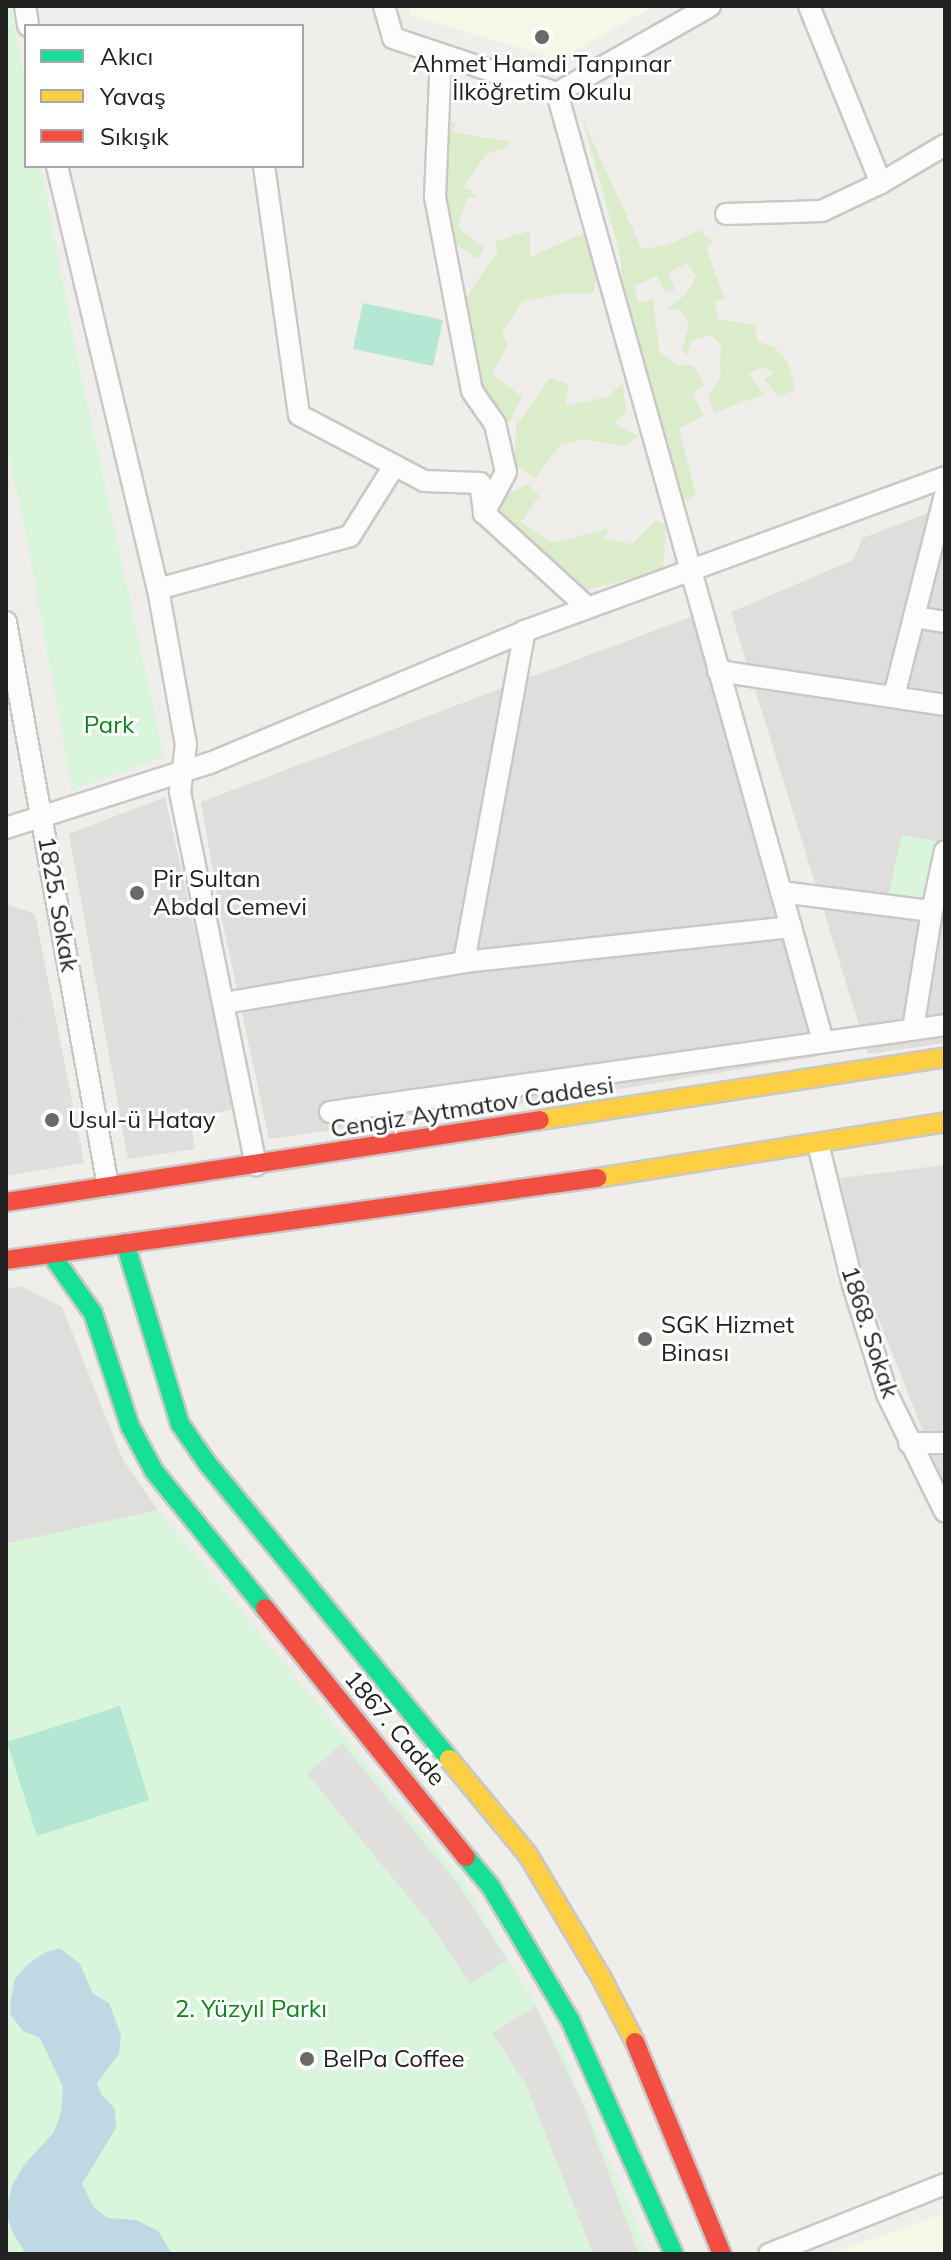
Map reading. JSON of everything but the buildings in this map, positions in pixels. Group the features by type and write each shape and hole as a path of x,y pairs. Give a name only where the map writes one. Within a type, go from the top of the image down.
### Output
{"street":[{"path":"384,6 393,38 557,93 710,6"},
{"path":"809,6 881,183"},
{"path":"441,54 435,197 472,391 495,424 506,472 484,513"},
{"path":"557,93 688,569 823,1041"},
{"path":"726,214 822,211 881,183 945,145"},
{"path":"57,168 158,589 186,744 182,803 256,1165"},
{"path":"264,168 299,415 424,481 480,483 484,513 587,607"},
{"path":"158,589 350,536 394,466"},
{"path":"6,828 182,772 587,607 945,477"},
{"path":"894,696 945,495"},
{"path":"914,617 945,622"},
{"name":"1825. Sokak","path":"6,622 108,1186"},
{"path":"464,962 525,631"},
{"path":"718,671 945,705"},
{"path":"913,1029 945,851"},
{"path":"781,892 932,911"},
{"path":"225,1003 464,962 791,927"},
{"path":"330,1112 945,1025"},
{"name":"Cengiz Aytmatov Caddesi","path":"6,1202 945,1057"},
{"path":"6,1260 634,1173 945,1122"},
{"name":"1868. Sokak","path":"818,1144 853,1285 887,1394 945,1512"},
{"name":"1867. Cadde","path":"125,1243 180,1424 207,1463 528,1855 601,1977 636,2044 722,2254"},
{"name":"1867. Cadde","path":"51,1254 93,1313 130,1426 154,1471 491,1887 571,2022 674,2254"},
{"path":"909,1443 945,1443"},
{"path":"769,2254 945,2184"}],"shaded area":[{"name":"Ahmet Hamdi Tanpınar İlköğretim Okulu","path":"409,6 655,6 559,59 412,16"},
{"path":"945,506 945,1043 868,1054 731,612 853,560 863,538"},
{"path":"698,614 820,1056 576,1096 269,1139 218,901 201,802"},
{"name":"Pir Sultan Abdal Cemevi","path":"165,797 235,1109 190,1118 195,1149 128,1159 69,834"},
{"path":"6,904 35,914 84,1163 6,1176"},
{"path":"50,989 84,1163 6,1176 6,1123 53,1104 45,1076 35,1080 15,999"},
{"path":"945,1165 945,1488 862,1276 840,1178"},
{"path":"20,1286 62,1307 123,1460 158,1510 6,1544 6,1289"},
{"path":"342,1743 459,1885 507,1960 470,1984 428,1921 307,1774"},
{"path":"536,2006 584,2107 639,2254 593,2254 526,2085 492,2033"},
{"path":"945,2213 945,2254 832,2254"}],"green space":[{"name":"Park","path":"6,6 11,6 24,74 24,168 41,168 77,356 164,757 72,790 27,540 6,443"},
{"path":"582,118 642,249 668,245 699,230 713,242 706,248 725,299 715,301 718,319 755,325 757,341 774,347 788,362 795,389 778,397 764,379 775,373 762,367 749,374 764,394 714,413 708,395 720,378 721,346 711,335 692,340 686,356 682,349 689,325 680,310 666,309 685,295 696,276 687,263 668,273 675,289 666,293 657,276 634,286 639,303 653,299 659,352 678,365 693,365 704,385 693,394 704,415 679,429 696,495 678,502 623,284 619,250"},
{"path":"444,120 456,123 452,132 510,142 504,149 486,154 464,187 479,197 467,198 458,227 484,248 478,259 450,240"},
{"path":"530,231 530,257 586,232 599,272 593,293 562,294 522,301 502,332 508,345 492,374 522,397 509,423 480,389 462,303 497,252 496,241"},
{"path":"363,303 443,320 433,366 353,349"},
{"path":"550,378 569,385 565,406 607,397 623,383 626,412 614,423 639,437 623,446 584,439 559,446 535,479 515,464 516,426"},
{"path":"527,484 539,496 521,522 553,543 609,528 604,539 632,544 656,520 666,525 663,570 579,592 497,512 506,495"},
{"path":"902,835 945,843 932,911 886,905"},
{"name":"2. Yüzyıl Parkı","path":"158,1510 463,1881 564,2055 649,2254 6,2254 6,1544"},
{"path":"120,1706 149,1800 37,1836 7,1742"}],"water":[{"path":"60,1948 80,1964 93,1994 109,2003 121,2035 119,2054 97,2083 101,2094 115,2109 116,2128 82,2184 94,2208 108,2218 136,2220 158,2231 172,2254 26,2254 13,2233 6,2213 12,2186 24,2165 54,2132 61,2112 63,2087 40,2038 23,2031 10,2014 11,1998 15,1979 27,1965 44,1953"}],"traffic: fast":[{"path":"125,1243 180,1424 207,1463 449,1759"},
{"path":"51,1254 93,1313 130,1426 154,1471 265,1608"},
{"path":"466,1857 491,1887 571,2022 674,2254"}],"traffic: slow":[{"path":"540,1120 945,1057"},
{"path":"597,1178 945,1122"},
{"path":"449,1759 528,1855 601,1977 635,2042"}],"traffic: jam":[{"path":"6,1202 540,1120"},
{"path":"6,1260 597,1178"},
{"path":"265,1608 466,1857"},
{"path":"635,2042 722,2254"}],"place":[{"name":"Ahmet Hamdi Tanpınar İlköğretim Okulu","path":"542,37"},
{"name":"Pir Sultan Abdal Cemevi","path":"137,893"},
{"name":"Usul-ü Hatay","path":"52,1120"},
{"name":"SGK Hizmet Binası","path":"645,1339"},
{"name":"BelPa Coffee","path":"307,2059"}]}
